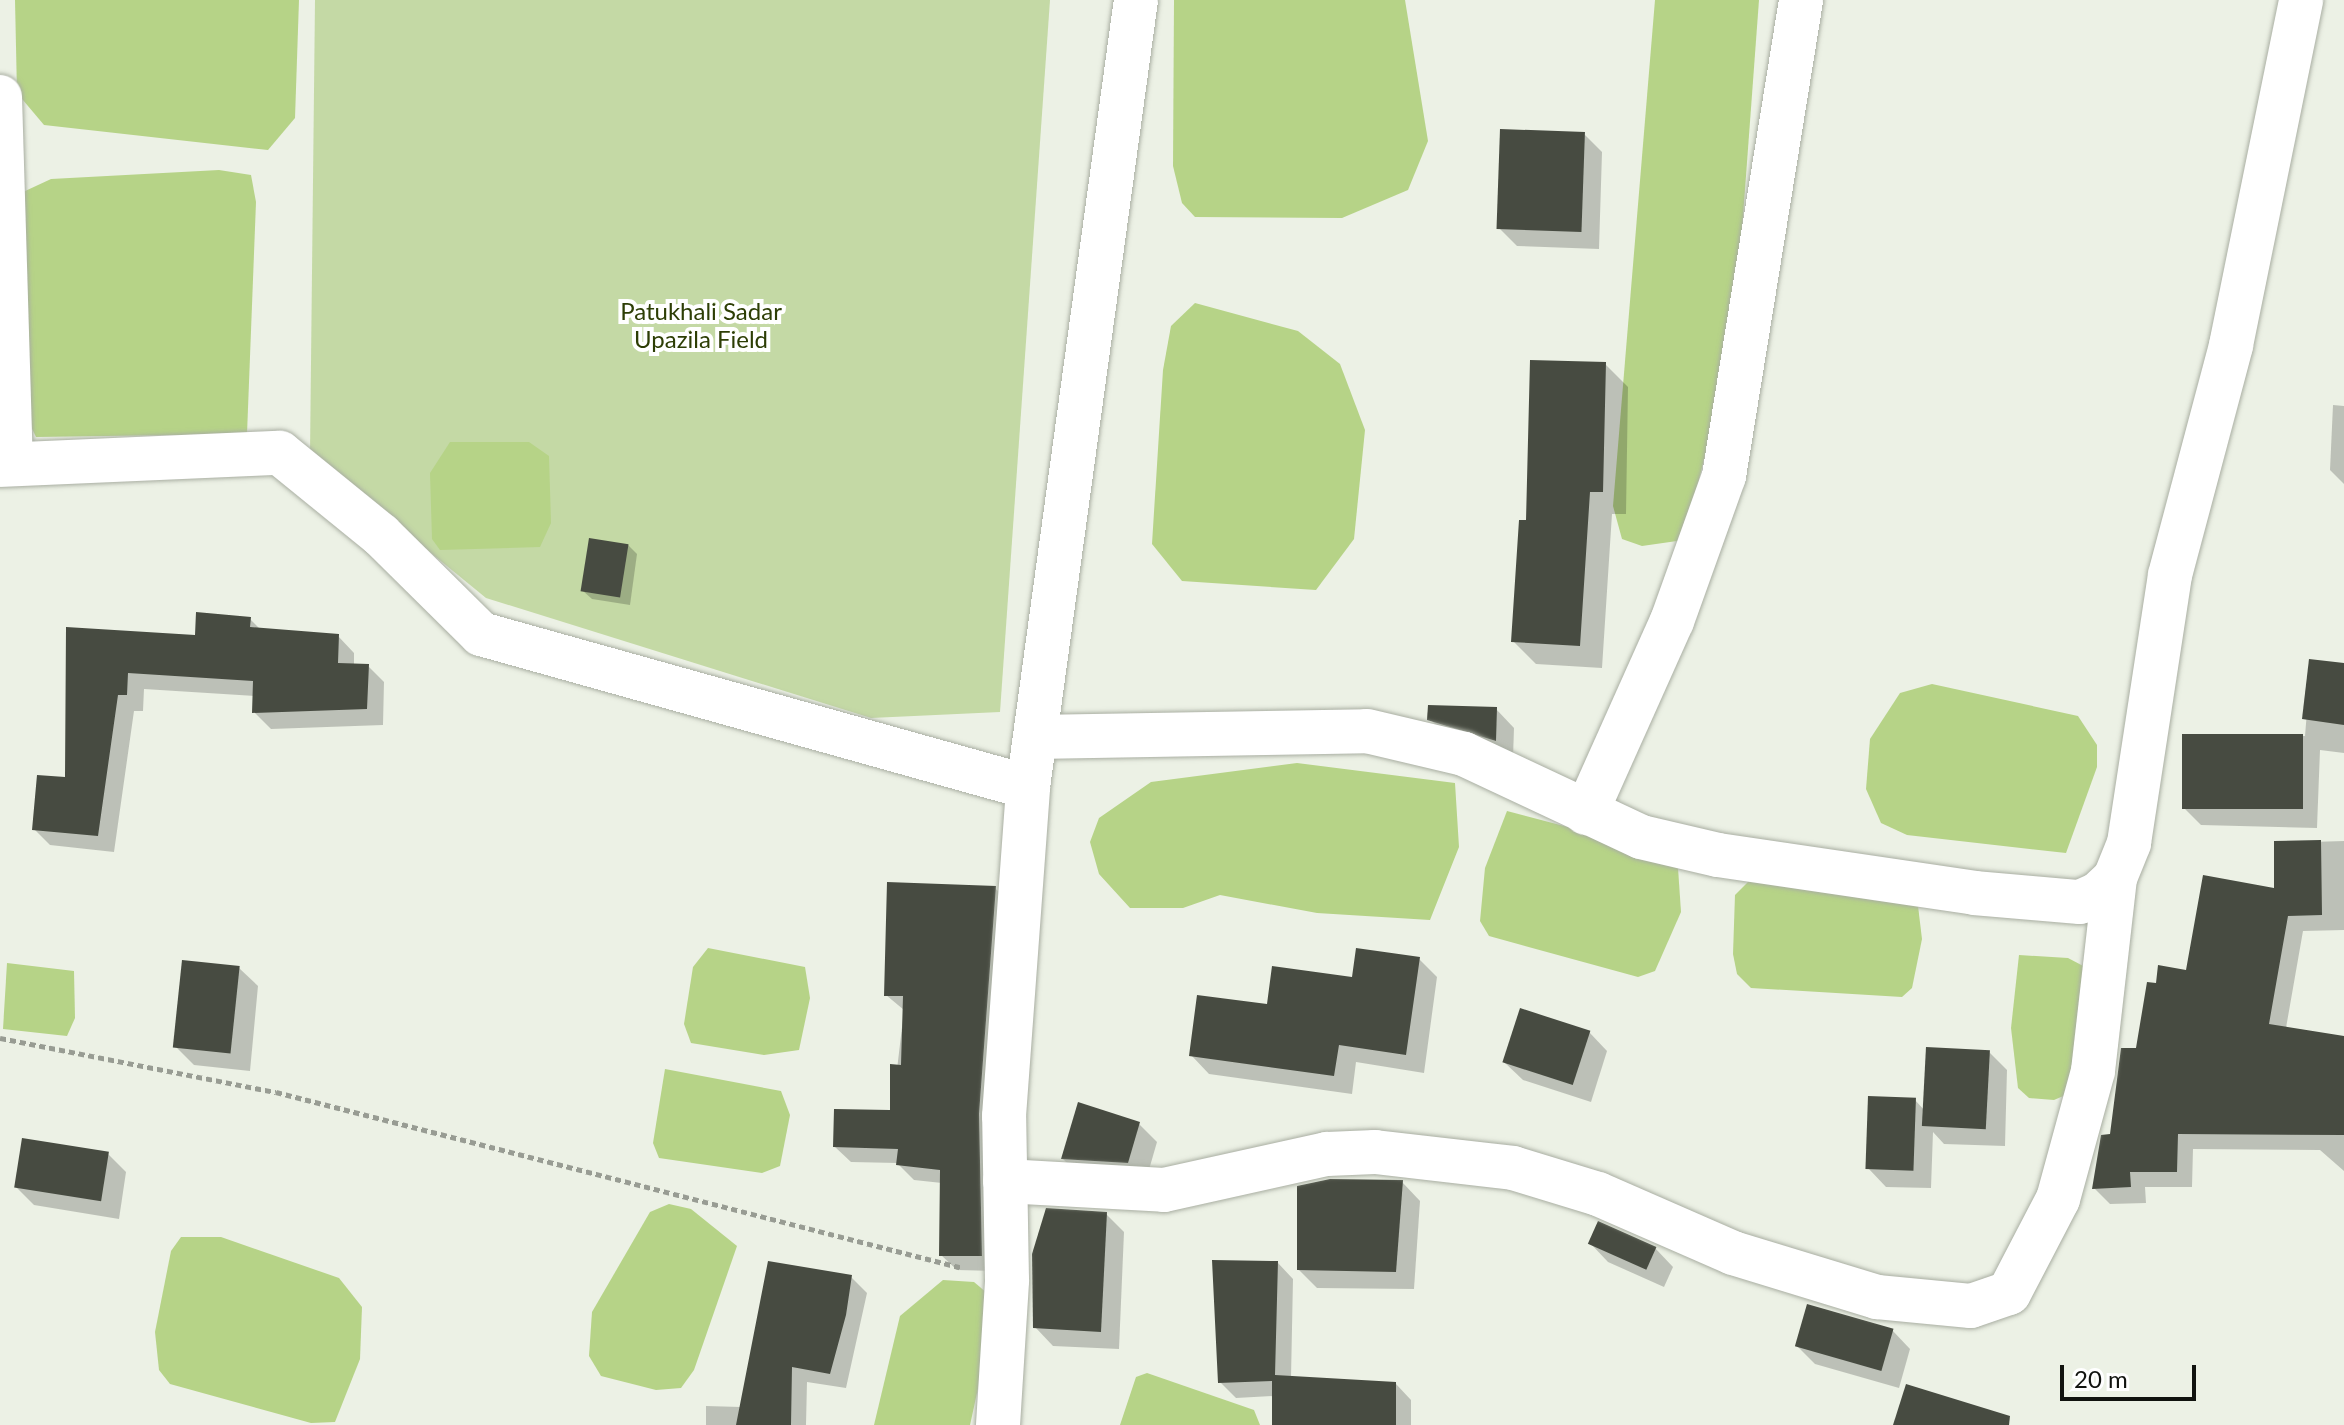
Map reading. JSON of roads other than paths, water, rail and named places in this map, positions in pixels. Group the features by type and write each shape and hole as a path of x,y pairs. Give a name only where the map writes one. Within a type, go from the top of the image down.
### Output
{"street":[{"path":"998,1425 1007,1280 1005,1181 1028,787 1136,0"},
{"path":"1586,813 1672,621 1724,476 1801,0"},
{"path":"1005,1181 1164,1190 1327,1154 1375,1152 1513,1168 1598,1194 1733,1253 1877,1297 1971,1306 2009,1293 2058,1199 2093,1071 2115,878 2129,843 2170,575 2231,345 2301,0"},
{"path":"0,97 5,462 280,453 381,535 481,634 1028,787"},
{"path":"1035,737 1367,731 1464,754 1641,837 1718,855 1974,893 2080,902 2115,878"}],"park label":[{"name":"Patukhali Sadar Upazila Field","path":"701,325"}]}
